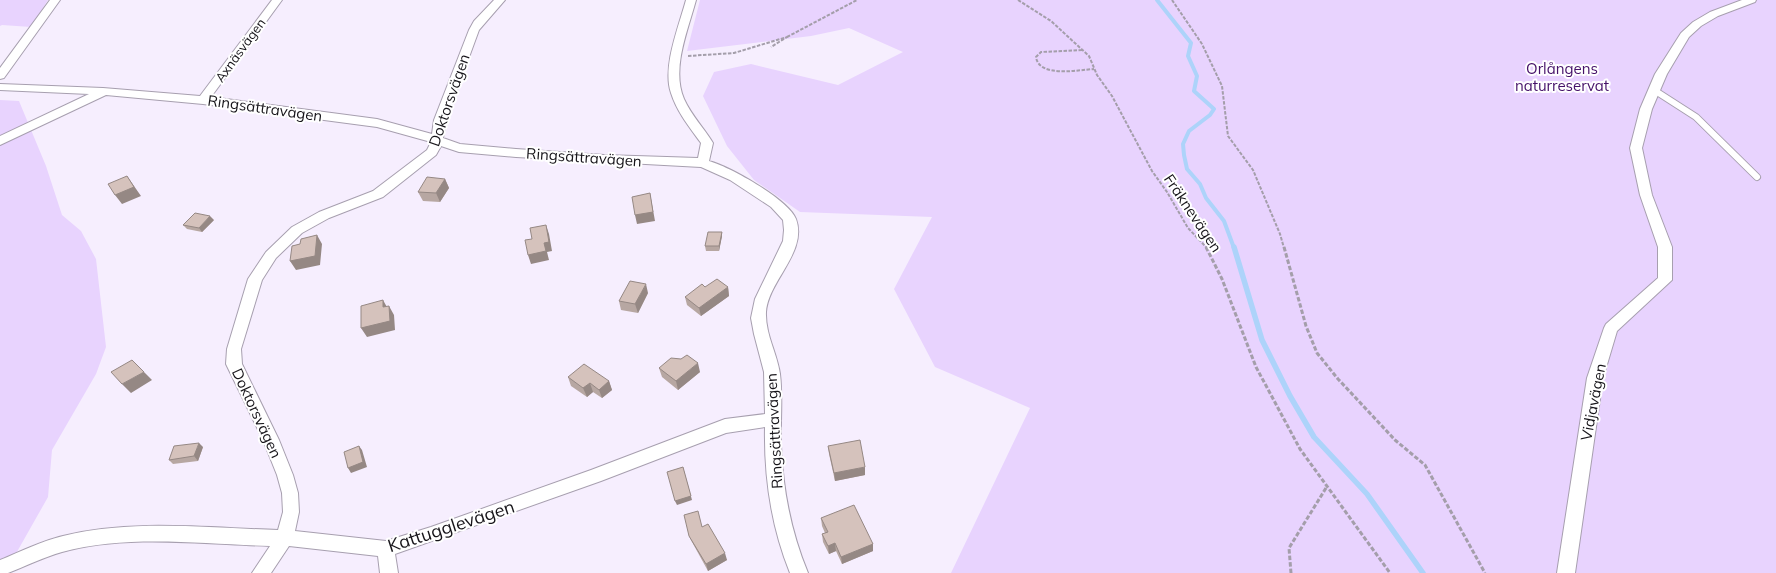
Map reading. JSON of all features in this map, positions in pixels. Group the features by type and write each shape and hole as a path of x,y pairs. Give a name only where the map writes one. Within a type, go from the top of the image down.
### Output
{"street":[{"path":"0,76 55,0"},
{"name":"Axnäsvägen","path":"204,100 277,0"},
{"name":"Doktorsvägen","path":"261,573 284,538 291,512 290,492 285,475 271,440 234,364 234,349 254,279 271,255 297,230 324,215 378,194 432,152 437,141 440,120 474,30 478,23 500,0"},
{"path":"691,0 673,76 674,85 683,107 707,143 706,153 702,162"},
{"name":"Vidjavägen","path":"1566,573 1595,378 1611,328 1665,280 1665,247 1646,195 1636,148 1646,109 1661,74 1684,35 1697,24 1714,14 1751,0"},
{"name":"Ringsättravägen","path":"0,87 103,91 204,100 377,123 421,134 459,148 496,152 648,162 702,162 729,173 785,212 789,218 791,231 789,241 763,294 759,311 760,328 772,370 774,420 773,445 779,507 783,532 799,573"},
{"path":"0,141 103,91"},
{"name":"Kattugglevägen","path":"0,568 61,544 90,538 132,534 284,538 386,549 431,535 581,482 725,426 774,420"},
{"path":"386,549 389,573"}],"lane":[{"path":"1654,90 1696,117 1757,177"}],"path":[{"path":"771,47 786,37 857,0"},
{"name":"Fräknevägen","path":"1018,0 1051,21 1090,56 1094,69 1112,96 1152,171 1167,192 1188,228 1208,248 1256,367 1300,449 1326,488 1390,573"},
{"path":"1172,0 1202,44 1222,86 1228,136 1253,170 1280,234 1306,326 1317,353 1338,379 1395,440 1425,466 1485,573"},
{"path":"678,56 734,53 786,37"},
{"path":"1082,50 1064,49 1041,52 1036,57 1036,61 1043,69 1049,71 1094,69"},
{"path":"1291,573 1289,548 1326,488"}],"green space":[{"path":"0,0 48,0 31,27 0,26"},
{"name":"Orlångens naturreservat","path":"700,0 1776,0 1776,573 951,573 1030,408 935,367 894,289 932,217 800,212 754,180 727,146 703,96 714,72 751,64 838,85 903,52 849,28 811,36 687,51"},
{"path":"0,100 19,101 46,166 62,215 81,231 96,259 106,347 96,374 52,450 48,497 5,573 0,573"}],"building":[{"path":"127,176 134,187 115,195 108,184"},
{"path":"427,177 445,179 436,193 418,192"},
{"path":"650,193 653,212 635,215 632,197"},
{"path":"195,213 210,216 199,228 183,225"},
{"path":"546,225 549,242 544,243 546,251 528,255 525,240 532,239 530,228"},
{"path":"708,232 722,232 719,246 705,246"},
{"path":"317,235 315,256 290,261 292,246 300,244 301,239"},
{"path":"717,279 728,287 699,308 685,297 702,284 705,287"},
{"path":"630,281 646,284 635,304 619,301"},
{"path":"383,300 383,307 389,306 390,321 361,328 361,306"},
{"path":"687,355 698,363 676,381 659,368 671,358 681,359"},
{"path":"132,360 144,372 122,384 111,372"},
{"path":"584,364 609,381 599,390 590,383 583,388 568,377"},
{"path":"860,440 865,467 834,473 828,446"},
{"path":"199,443 194,456 169,460 174,446"},
{"path":"359,446 363,462 348,468 344,452"},
{"path":"683,467 691,496 675,501 667,472"},
{"path":"854,505 873,544 841,557 835,543 828,546 822,534 828,532 821,518"},
{"path":"698,511 702,527 708,524 725,553 706,564 689,536 684,515"}],"waterway":[{"path":"1157,0 1191,43 1188,56 1197,76 1194,91 1214,109 1210,115 1189,131 1183,144 1184,155 1187,169 1200,184 1206,198 1224,221 1234,248"},
{"path":"1234,247 1262,340 1290,396 1314,437 1367,494 1423,573"}]}
